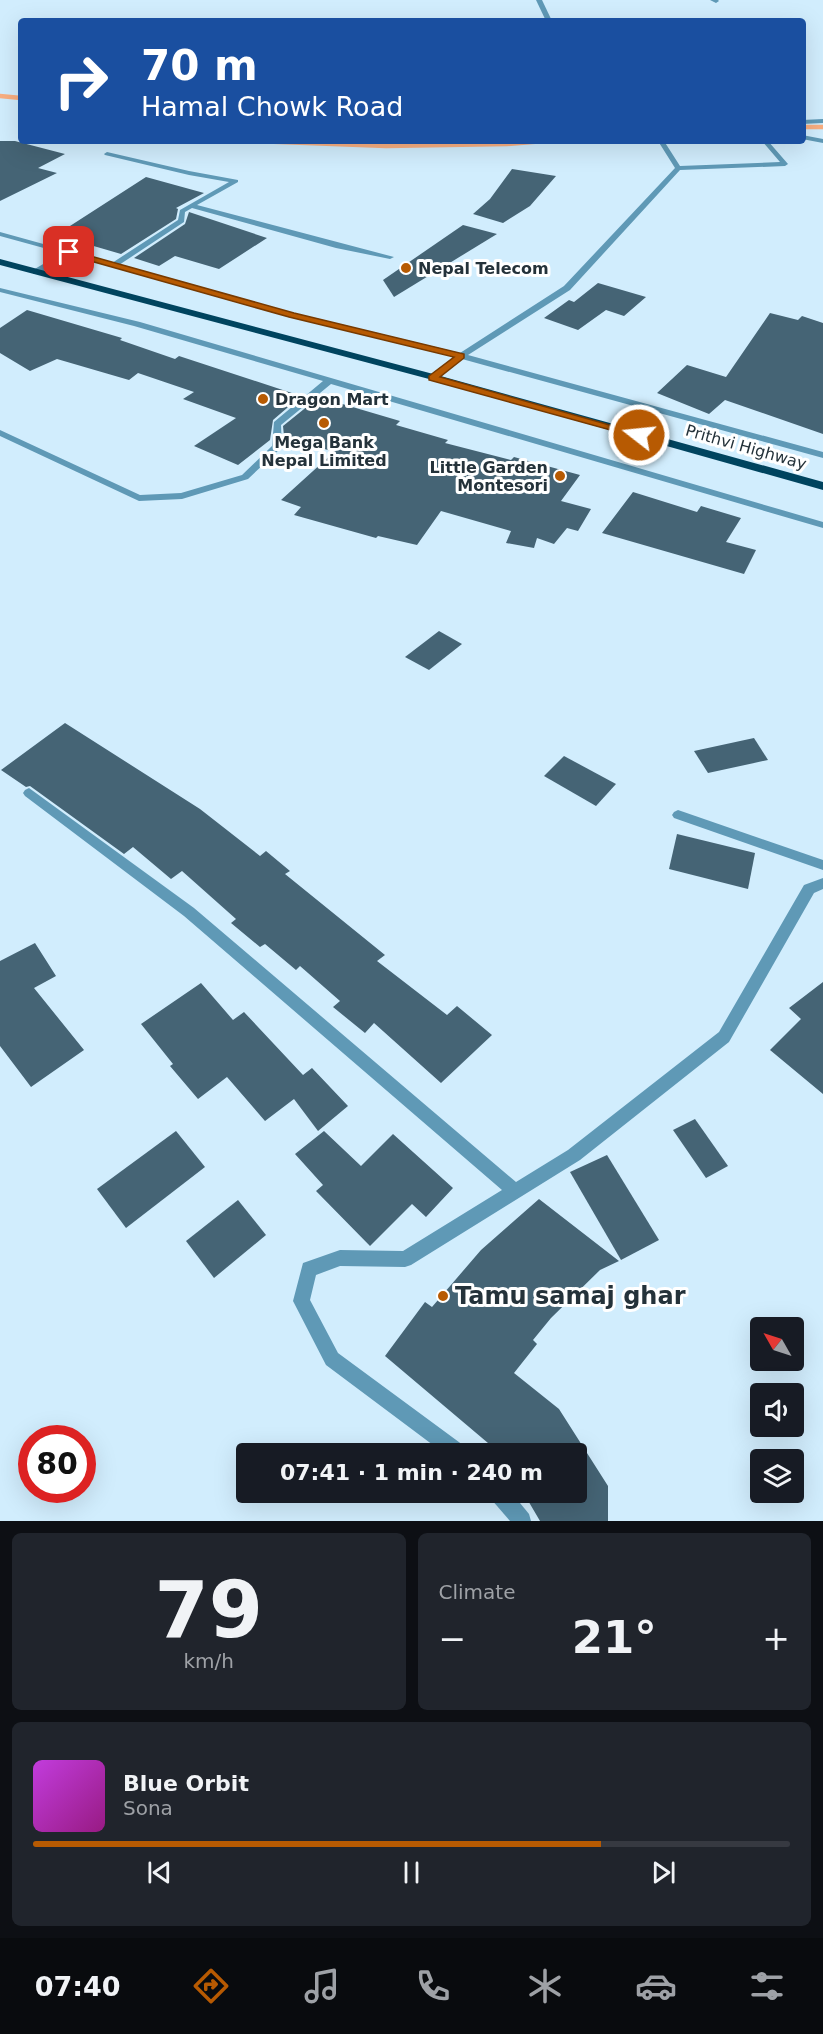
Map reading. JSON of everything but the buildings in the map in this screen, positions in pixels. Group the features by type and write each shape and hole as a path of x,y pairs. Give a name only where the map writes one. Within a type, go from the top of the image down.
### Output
{"highway":[{"name":"Prithvi Highway","path":"0,262 823,486"}],"street":[{"path":"539,0 548,18"},
{"path":"806,122 823,121"},
{"path":"806,138 823,141"},
{"path":"663,144 678,168"},
{"path":"433,378 461,356 567,288 678,168 785,164 768,144"},
{"path":"107,154 236,181 182,211 182,220 115,264"},
{"path":"192,206 339,246 390,257"},
{"path":"0,234 115,264 292,315 461,356 823,455"},
{"path":"36,272 69,252"},
{"path":"0,290 137,324 823,525"},
{"path":"0,434 139,498 182,496 244,477 277,447 277,424 329,381"},
{"path":"29,793 189,912 515,1191"},
{"path":"678,815 823,865"},
{"path":"446,1443 332,1359 302,1301 309,1269 340,1258 405,1259 574,1155 724,1036 809,889 823,883"},
{"path":"507,1503 522,1521"}],"waterway":[{"path":"0,96 18,98"},
{"path":"806,127 823,127"},
{"path":"333,144 386,146 507,144"}],"place":[{"name":"Nepal Telecom","path":"406,268"},
{"name":"Dragon Mart","path":"263,399"},
{"name":"Mega Bank Nepal Limited","path":"324,423"},
{"name":"Little Garden Montesori","path":"560,476"},
{"name":"Tamu samaj ghar","path":"443,1296"}],"route":[{"path":"69,252 292,315 461,356 433,378 639,435"}]}
